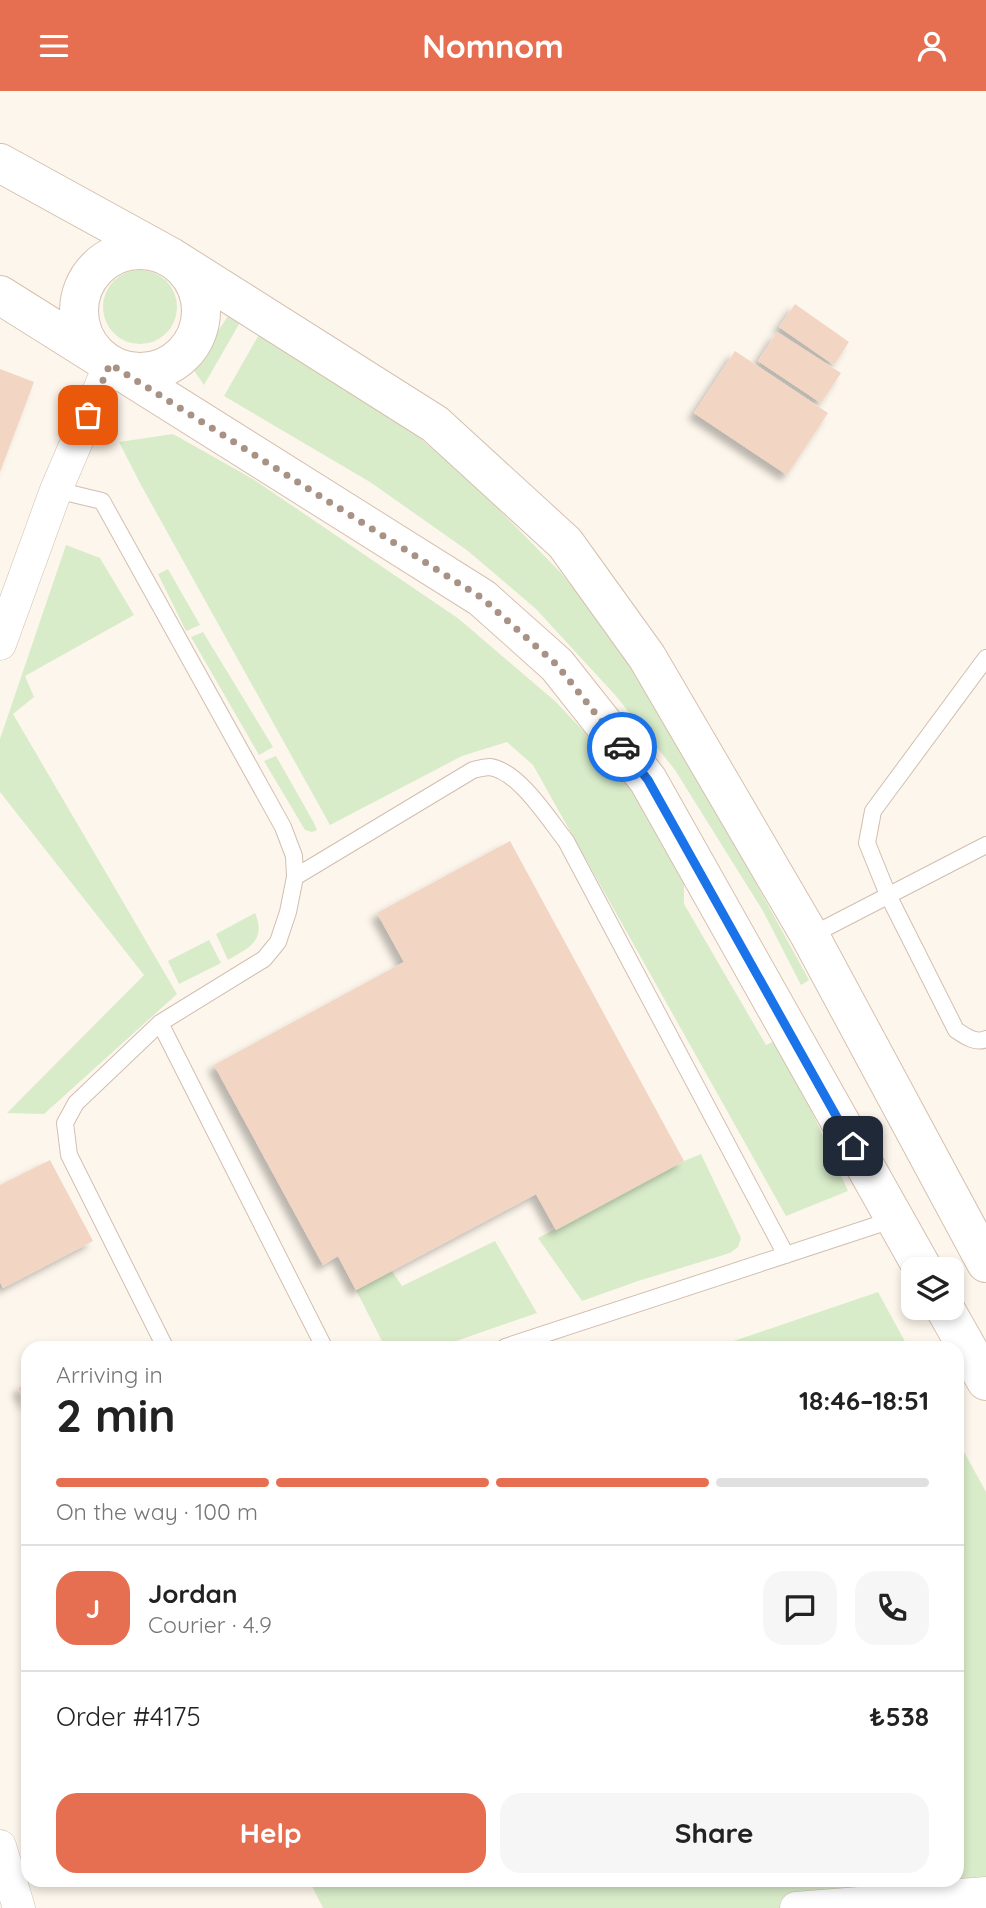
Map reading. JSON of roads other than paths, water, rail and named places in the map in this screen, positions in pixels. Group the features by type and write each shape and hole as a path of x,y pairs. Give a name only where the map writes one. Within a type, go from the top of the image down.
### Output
{"main road":[{"path":"0,163 171,257 435,424 565,543 647,657 810,936 986,1263"},
{"path":"137,249 155,251 171,257 185,268 195,282 201,299 200,325 189,349 177,361 161,369 126,371 110,364 96,353 86,339 80,323 79,306 83,289 92,273 104,261 137,249"},
{"path":"0,295 482,598 557,665 648,780 916,1257"},
{"path":"951,1320 963,1341"},
{"path":"964,1342 986,1381"}],"street":[{"path":"0,644 56,491 110,364"},
{"path":"0,1846 19,1908"},
{"path":"796,1908 986,1893"}],"lane":[{"path":"56,491 102,501 283,827 294,856 295,877 288,912 278,942 264,959 160,1023 76,1103 65,1123 69,1156 162,1341"},
{"path":"986,659 873,811 867,843 888,895 956,1030 968,1038 982,1041 986,1039"},
{"path":"295,877 473,769 489,767 520,784 566,841 786,1255"},
{"path":"810,936 986,845"},
{"path":"160,1023 321,1341"},
{"path":"523,1341 895,1219"}]}
